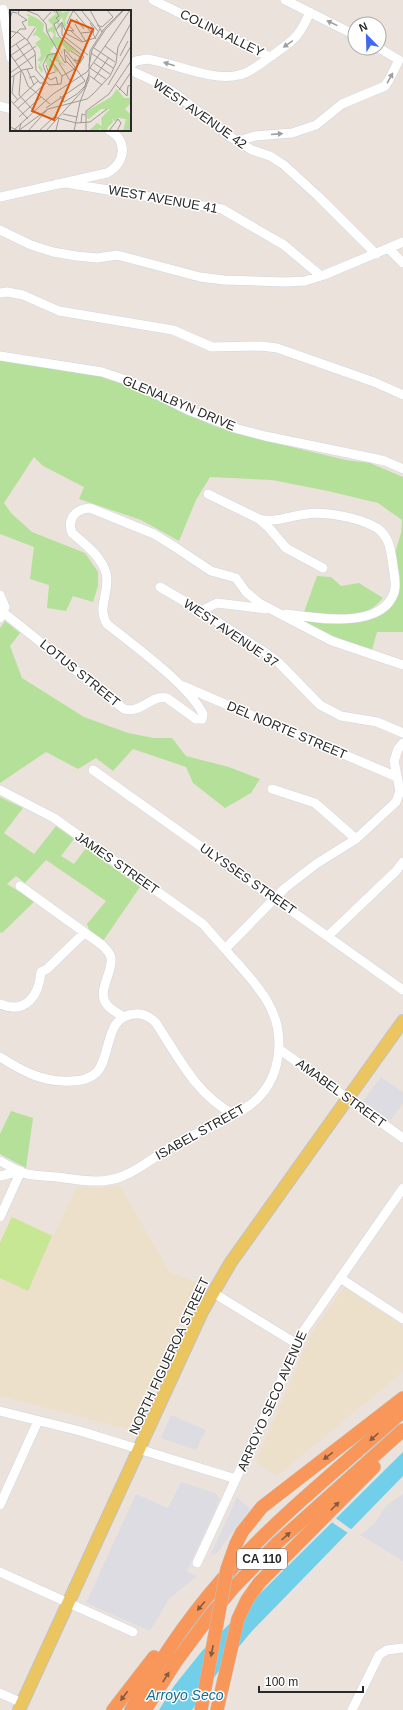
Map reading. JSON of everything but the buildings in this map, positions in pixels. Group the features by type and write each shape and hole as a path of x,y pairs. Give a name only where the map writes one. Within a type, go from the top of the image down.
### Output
{"highway":[{"path":"201,1710 227,1569 242,1532 262,1507 403,1398"},
{"name":"CA 110","path":"131,1710 154,1669 185,1624 236,1563 276,1523 403,1412"},
{"name":"CA 110","path":"145,1710 177,1660 233,1588 278,1543 403,1430"},
{"path":"217,1710 238,1619 247,1600 259,1583 403,1438"},
{"path":"113,1710 148,1663 185,1624"}],"main road":[{"name":"NORTH FIGUEROA STREET","path":"21,1707 212,1292 231,1262 403,1021"}],"street":[{"name":"COLINA ALLEY","path":"153,0 270,56"},
{"path":"285,0 347,31"},
{"path":"3,10 10,52"},
{"path":"131,64 147,59 219,77 228,77 247,72 299,34 310,12"},
{"path":"241,144 245,139 255,136 292,133 316,125 342,104 385,86 390,80 399,60 387,53"},
{"name":"WEST AVENUE 42","path":"131,70 158,83 176,94 221,131 241,144 252,150 270,156 284,165 319,196 376,254"},
{"path":"0,106 10,109"},
{"path":"0,197 107,173 118,165 123,154 118,137 110,131"},
{"name":"WEST AVENUE 41","path":"56,184 66,183 216,207 284,245 321,276"},
{"path":"0,230 31,245 52,252 97,258 117,255 200,277 224,280 298,282 321,276 403,242"},
{"path":"389,248 403,263"},
{"path":"0,292 22,295 59,311 173,330 212,347 261,346 277,348 374,382 403,395"},
{"name":"GLENALBYN DRIVE","path":"0,356 102,372 132,382 188,410 238,429 264,436 385,461 403,469"},
{"path":"208,494 258,519 270,529 286,548 323,568"},
{"path":"178,684 107,624 103,618 102,612 107,588 106,573 96,556 72,533 70,523 72,518 79,510 90,508 154,534 211,571 236,578 253,599 273,610 347,647 403,665"},
{"path":"201,611 217,603 273,610 318,619 332,620 377,613 383,608 394,592 395,583 391,554 387,539 372,526 356,520 319,513 308,513 273,521 258,519"},
{"name":"WEST AVENUE 37","path":"160,587 201,611 266,653 278,662 320,705 341,716 378,722 403,733"},
{"path":"0,595 5,607 2,616"},
{"name":"LOTUS STREET","path":"2,616 124,709 130,711 136,709 157,697 162,696 196,719 202,719 203,714 200,708 178,684"},
{"name":"DEL NORTE STREET","path":"178,684 397,777"},
{"path":"225,949 274,898 300,875 356,839 396,802 400,791 394,761 395,755 403,743"},
{"name":"ULYSSES STREET","path":"93,770 403,990"},
{"path":"272,789 315,803 356,839"},
{"name":"JAMES STREET","path":"0,790 38,809 61,823 203,924 225,949"},
{"path":"328,936 396,871 403,862"},
{"path":"20,886 102,945 108,951 111,958 104,984 105,1000 108,1006 124,1017"},
{"path":"0,1004 17,1007 29,1002 37,992 41,972 47,969 84,933"},
{"name":"ISABEL STREET","path":"0,1161 26,1173 92,1182 112,1180 134,1171 176,1143 250,1104 265,1089 275,1070 279,1049 277,1024 268,1002 225,949"},
{"path":"0,1056 21,1070 43,1078 66,1081 86,1079 97,1072 101,1066 116,1023 124,1017 138,1014 152,1019 156,1023 202,1092 222,1108 233,1114"},
{"name":"AMABEL STREET","path":"279,1049 348,1097 403,1138"},
{"path":"0,1176 21,1171"},
{"path":"0,1218 21,1171"},
{"name":"ARROYO SECO AVENUE","path":"197,1563 307,1325 403,1188"},
{"path":"340,1278 403,1318"},
{"path":"212,1292 297,1344"},
{"path":"0,1411 80,1431 236,1479"},
{"path":"0,1505 38,1421"},
{"path":"0,1572 133,1632"},
{"path":"352,1710 379,1655 382,1652 403,1648"},
{"path":"0,1693 21,1707"}],"shaded area":[{"path":"381,1077 403,1092 403,1103 390,1121 363,1101"},
{"path":"119,1185 170,1272 199,1283 131,1427 127,1429 0,1396 0,1241 11,1216 54,1235 77,1186 97,1188"},
{"path":"344,1287 403,1326 403,1372 277,1476 256,1462 311,1334"},
{"path":"171,1415 206,1430 196,1450 161,1438"},
{"path":"181,1482 215,1493 220,1499 187,1571 197,1576 169,1599 150,1631 86,1603 136,1494 168,1508"},
{"path":"403,1494 403,1561 360,1535 374,1524 386,1506"},
{"path":"237,1497 250,1509 217,1553 210,1556"}],"green space":[{"path":"0,360 87,373 115,380 214,426 246,436 346,460 370,463 403,477 403,632 377,632 372,650 336,638 301,620 326,624 360,621 398,593 400,578 395,553 401,533 402,520 378,503 272,480 210,477 196,500 179,541 141,520 79,499 84,487 43,466 34,457 4,503 11,513 32,532 85,553 98,572 98,586 93,602 73,596 66,611 47,608 49,585 30,579 34,547 0,534"},
{"path":"317,576 331,577 341,586 359,583 383,598 373,607 357,614 329,615 304,612"},
{"path":"5,621 20,633 10,646 22,678 84,717 128,733 154,738 172,738 186,756 229,767 260,779 251,793 225,808 193,783 186,767 133,749 113,771 96,758 78,769 46,752 0,783 0,628"},
{"path":"0,797 23,808 4,833 34,854 56,826 74,839 61,856 74,864 86,848 140,887 103,941 90,933 87,924 106,901 46,860 25,883 16,876 7,884 35,901 2,933 0,932"},
{"path":"11,1111 33,1118 26,1168 0,1154 0,1134"},
{"path":"12,1217 52,1236 28,1291 0,1278 0,1243"}],"water":[{"name":"Arroyo Seco","path":"403,1452 403,1476 252,1631 218,1672 192,1710 159,1710 174,1686 202,1651"}],"pier":[{"path":"334,1517 352,1530 348,1533 330,1521"}]}
